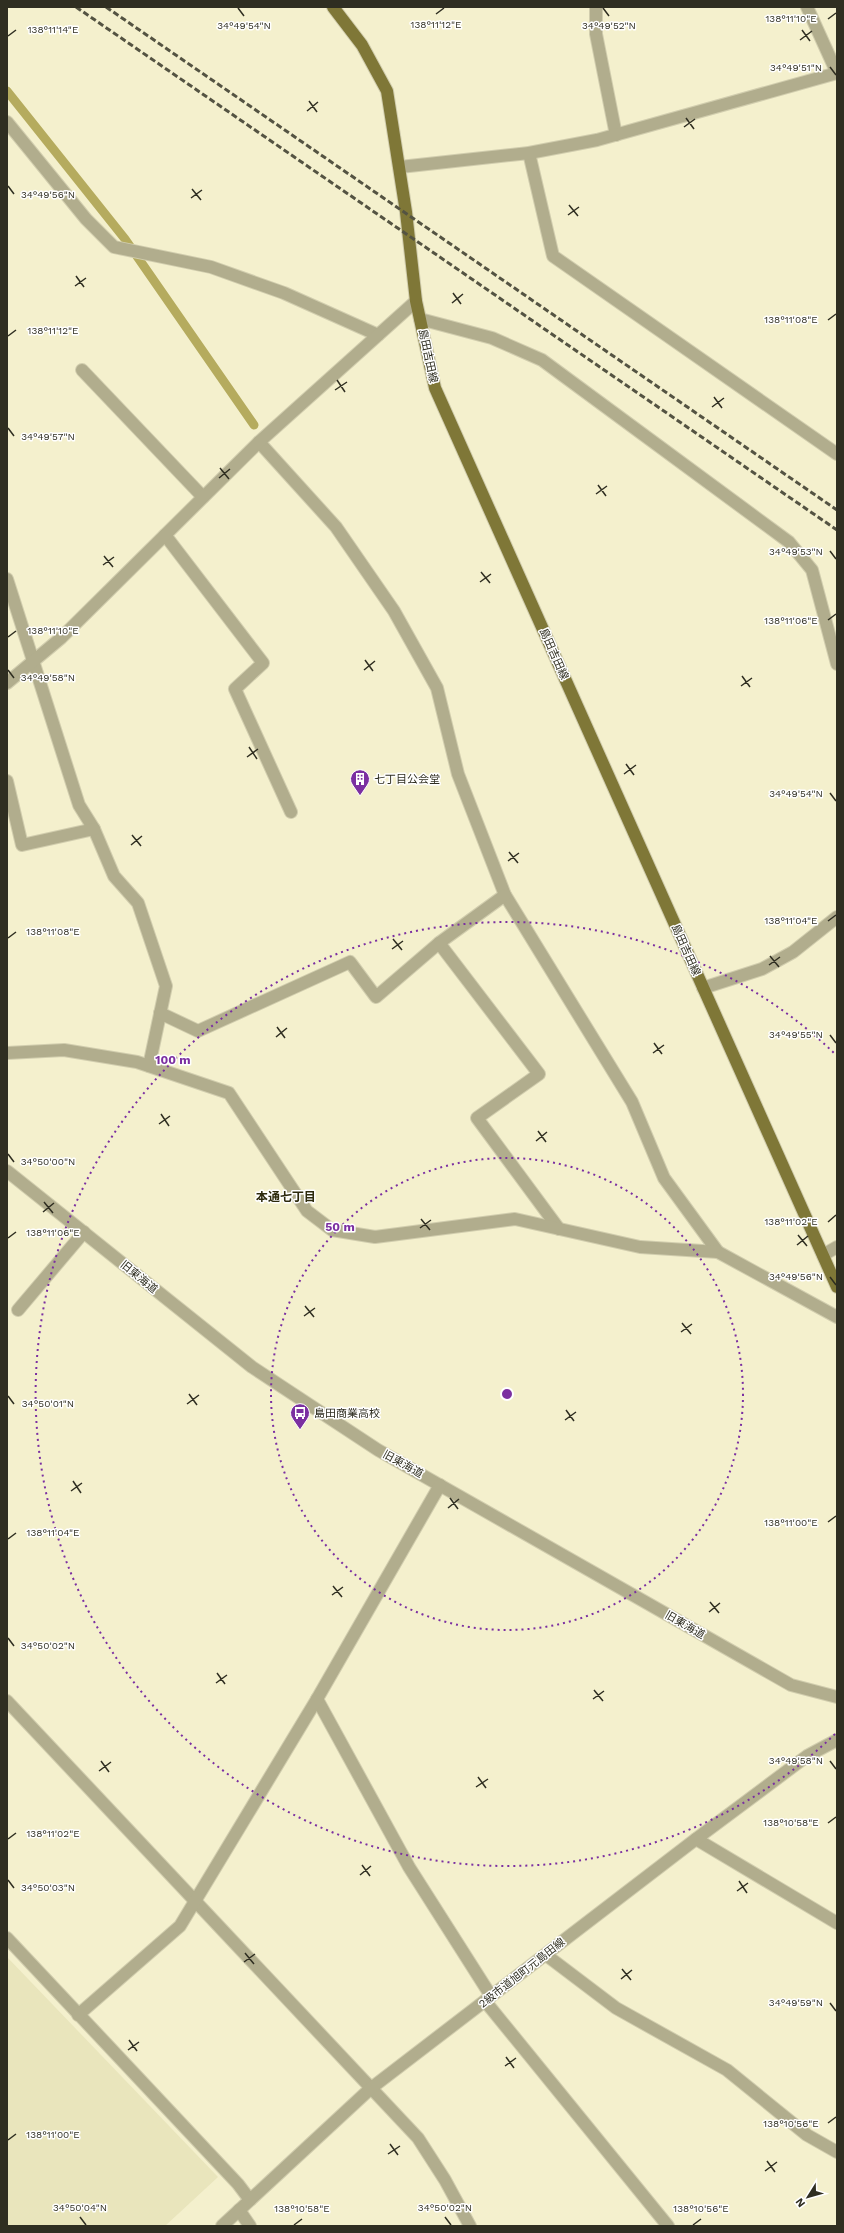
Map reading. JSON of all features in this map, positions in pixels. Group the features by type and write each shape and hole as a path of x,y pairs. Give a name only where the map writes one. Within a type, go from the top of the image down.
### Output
{"main road":[{"name":"島田吉田線","path":"333,7 362,45 387,91 400,167 416,301 435,388 837,1287"}],"street":[{"path":"596,7 596,34 616,135"},
{"path":"400,167 529,153 616,135 837,73 807,7"},
{"path":"7,122 86,218 114,247 211,267 284,293 378,335"},
{"path":"529,153 554,256 837,454"},
{"path":"7,683 61,638 259,442 416,301"},
{"path":"420,319 492,338 542,360 789,542 812,570 837,664"},
{"path":"82,370 203,497"},
{"path":"259,442 336,527 394,610 437,688 458,774 505,895 632,1102 664,1178 718,1252"},
{"path":"165,535 263,663 235,689 291,812"},
{"path":"7,579 79,805 94,829 114,876 138,903 166,986 150,1066"},
{"path":"7,781 22,845 94,829"},
{"path":"160,1014 198,1032 350,962 376,997 439,943 505,895"},
{"path":"703,988 762,969 793,952 837,917"},
{"path":"439,943 539,1074 477,1118 559,1229"},
{"path":"7,1053 64,1050 150,1066 230,1093 307,1211 332,1230 375,1237 515,1219 640,1247 718,1252 837,1317"},
{"name":"旧東海道","path":"7,1171 252,1367 378,1450 791,1685 837,1697"},
{"path":"18,1310 84,1232"},
{"path":"823,1255 837,1247"},
{"path":"78,2015 180,1926 317,1698 440,1485"},
{"path":"317,1698 409,1867 488,1999 668,2226"},
{"path":"7,1701 370,2089 418,2138 445,2180 470,2226"},
{"name":"2級市道旭町元島田線","path":"222,2226 370,2089 696,1839 807,1756 837,1740"},
{"path":"696,1839 837,1923"},
{"path":"7,1938 238,2184 250,2200"},
{"path":"546,1955 616,2008 727,2070 807,2135 837,2152"},
{"path":"239,2210 250,2226"}],"shaded area":[{"path":"7,1957 218,2177 165,2226 7,2226"}],"waterway":[{"path":"7,91 125,239 254,425"}],"railway":[{"path":"76,7 837,530"},
{"path":"106,7 837,510"}],"place":[{"name":"七丁目公会堂","path":"360,796"},
{"name":"島田商業高校","path":"300,1430"}],"district":[{"name":"本通七丁目","path":"286,1197"}]}
